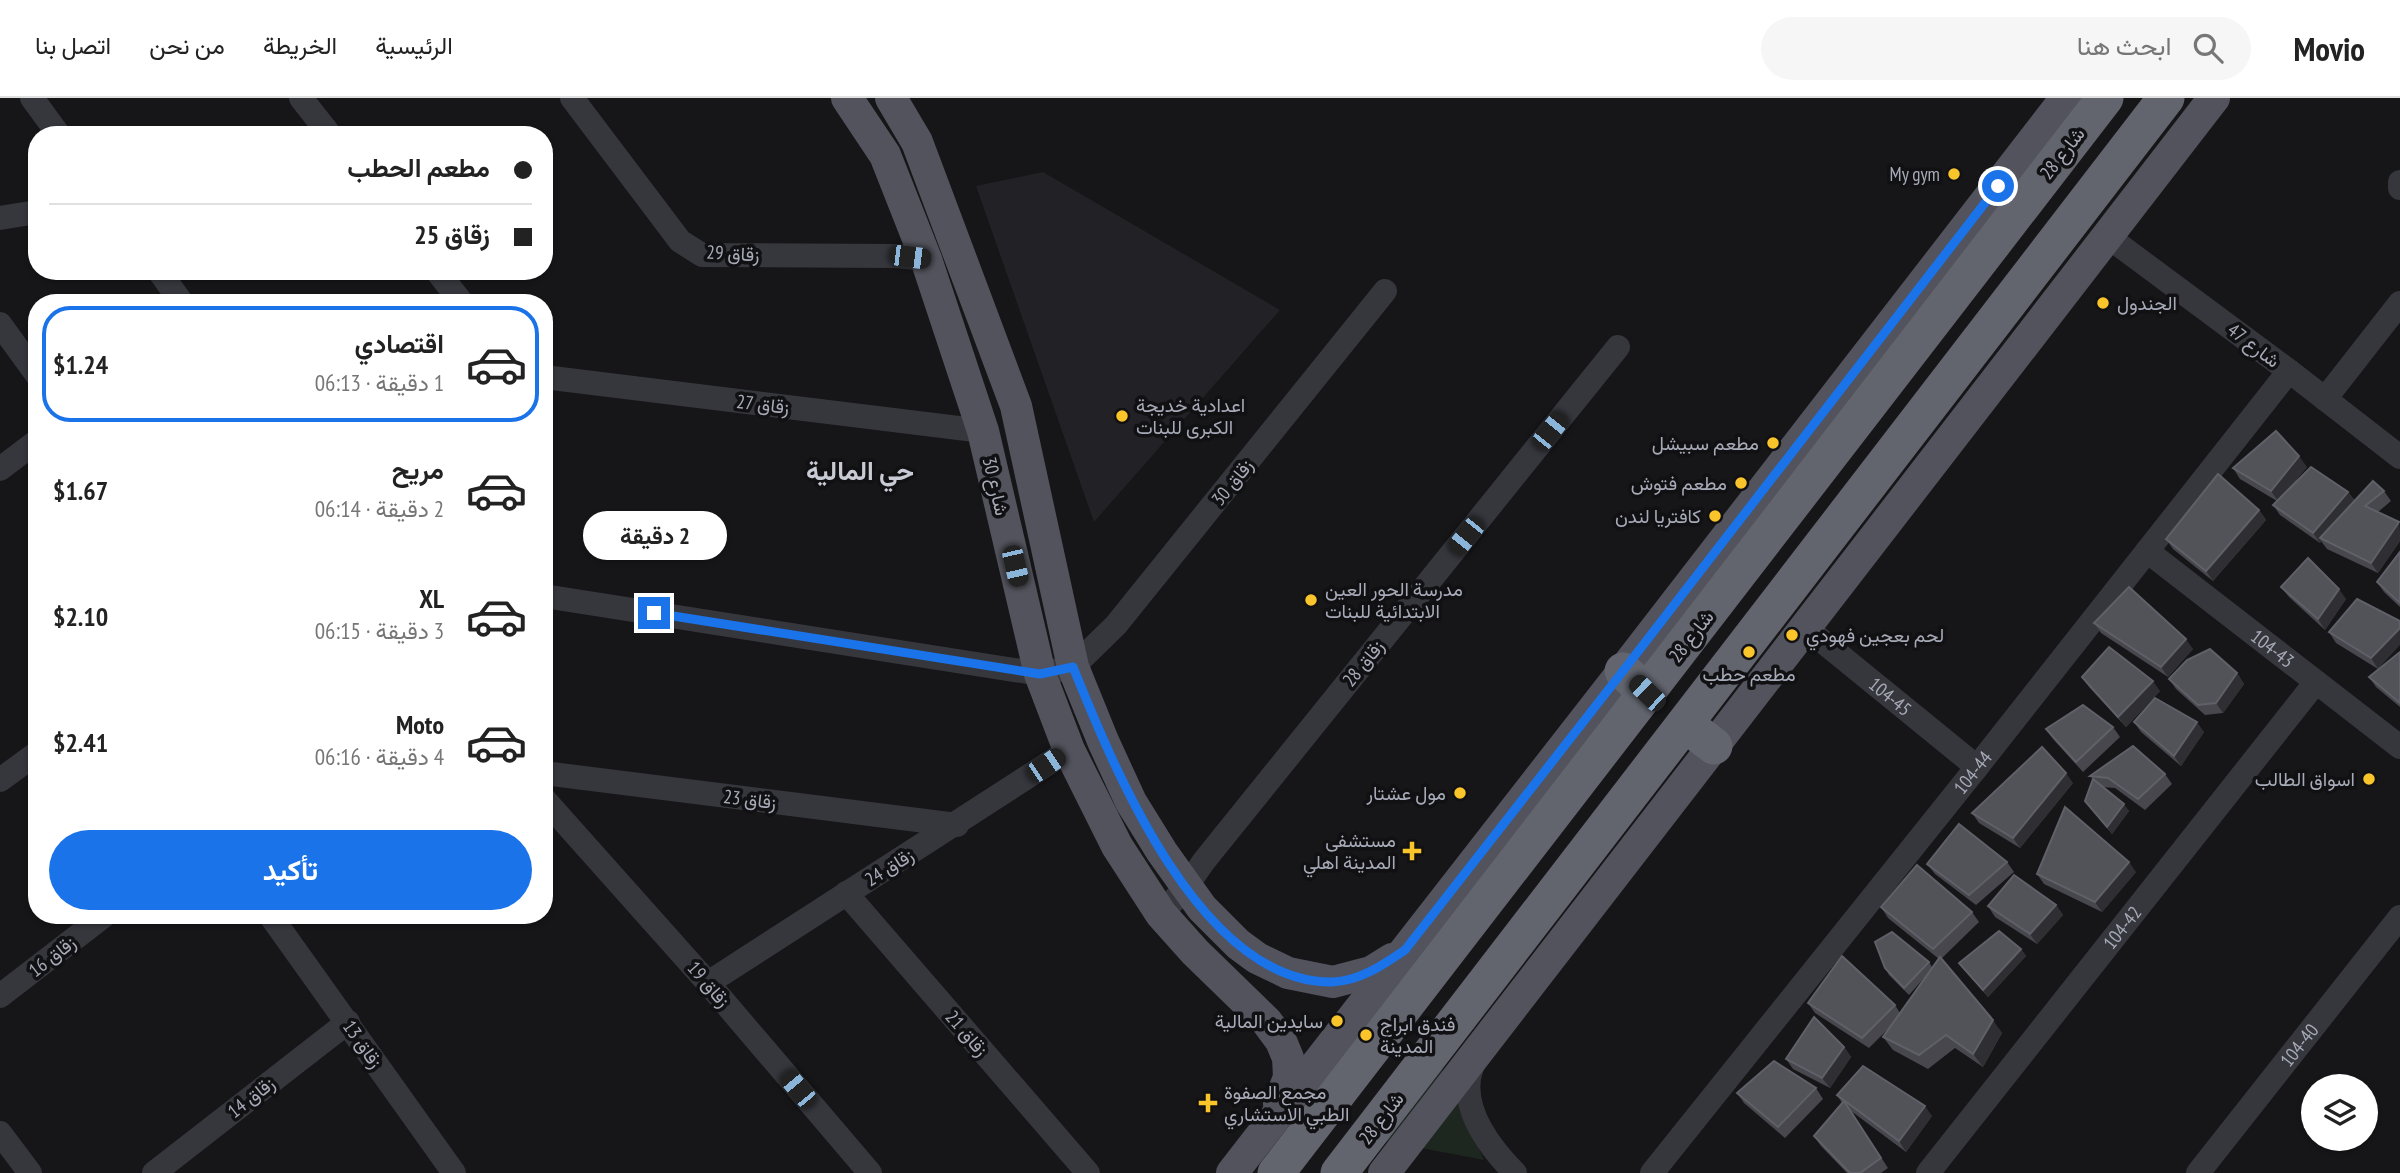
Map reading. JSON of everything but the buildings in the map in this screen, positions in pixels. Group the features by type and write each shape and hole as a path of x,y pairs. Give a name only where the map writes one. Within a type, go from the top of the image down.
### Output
{"highway":[{"name":"شارع 28","path":"1276,1173 1635,682 2105,98"},
{"name":"شارع 28","path":"1339,1173 2166,98"},
{"path":"1685,724 1714,746"}],"main road":[{"name":"شارع 30","path":"847,98 885,155 926,259 982,431 1040,674 1069,750 1117,846 1161,914 1195,952 1268,1022 1281,1041 1288,1058 1289,1077 1286,1092 1253,1145"},
{"name":"شارع 30","path":"891,98 917,142 1016,406 1073,667 1131,802 1186,887 1215,922 1257,958 1288,973 1333,982 1371,972 1405,950"},
{"path":"1231,1173 1405,950 1635,682 2066,98"},
{"path":"1384,1173 2214,98"}],"street":[{"path":"32,98 52,126"},
{"path":"301,98 323,126"},
{"name":"زقاق 29","path":"572,98 680,241 702,255 895,256 926,259"},
{"path":"0,218 28,213"},
{"name":"شارع 47","path":"2107,236 2400,457"},
{"path":"444,280 455,294"},
{"name":"زقاق 30","path":"1073,667 1116,625 1385,291"},
{"path":"2325,399 2400,303"},
{"path":"0,324 28,363"},
{"name":"زقاق 28","path":"1161,914 1186,887 1212,850 1618,348"},
{"name":"104-44","path":"1652,1173 1977,767 2288,371"},
{"name":"زقاق 27","path":"553,378 982,431"},
{"path":"0,469 28,448"},
{"name":"104-43","path":"2147,551 2400,747"},
{"path":"553,597 1040,674 1073,667"},
{"name":"104-45","path":"1805,627 1977,767"},
{"name":"104-42","path":"1928,1173 2316,682"},
{"name":"زقاق 24","path":"708,983 957,825 1069,750"},
{"path":"0,780 28,760"},
{"name":"زقاق 23","path":"553,774 957,825"},
{"name":"زقاق 19","path":"553,809 708,983 870,1173"},
{"name":"زقاق 21","path":"846,893 1088,1173"},
{"name":"104-40","path":"2198,1173 2400,917"},
{"name":"زقاق 16","path":"0,996 93,924"},
{"name":"زقاق 13","path":"277,924 454,1173"},
{"name":"زقاق 14","path":"154,1173 348,1022"},
{"path":"1475,1057 1468,1082 1470,1102 1480,1130 1515,1173"},
{"path":"0,1133 30,1173"}],"shaded area":[{"name":"اعدادية خديجة الكبرى للبنات","path":"1043,172 1280,310 1094,522 976,186"},
{"path":"1439,1062 1484,1160 1379,1140"}],"place":[{"name":"My gym","path":"1954,174"},
{"name":"الجندول","path":"2103,303"},
{"name":"اعدادية خديجة الكبرى للبنات","path":"1122,416"},
{"name":"مطعم سبيشل","path":"1773,443"},
{"name":"مطعم فتوش","path":"1741,483"},
{"name":"كافتريا لندن","path":"1715,516"},
{"name":"مدرسة الحور العين الابتدائية للبنات","path":"1311,600"},
{"name":"لحم بعجين فهودي","path":"1792,635"},
{"name":"مطعم حطب","path":"1749,652"},
{"name":"اسواق الطالب","path":"2369,779"},
{"name":"مول عشتار","path":"1460,793"},
{"name":"مستشفى المدينة اهلي","path":"1412,851"},
{"name":"سايدين المالية","path":"1337,1021"},
{"name":"فندق ابراج المدينة","path":"1366,1035"},
{"name":"مجمع الصفوة الطبي الاستشاري","path":"1208,1103"}],"district":[{"name":"حي المالية","path":"860,470"}],"route":[{"path":"654,613 1040,674 1073,667 1131,802 1202,908 1238,944 1274,967 1311,979 1333,982 1354,978 1371,972 1405,950 1998,186"}]}
